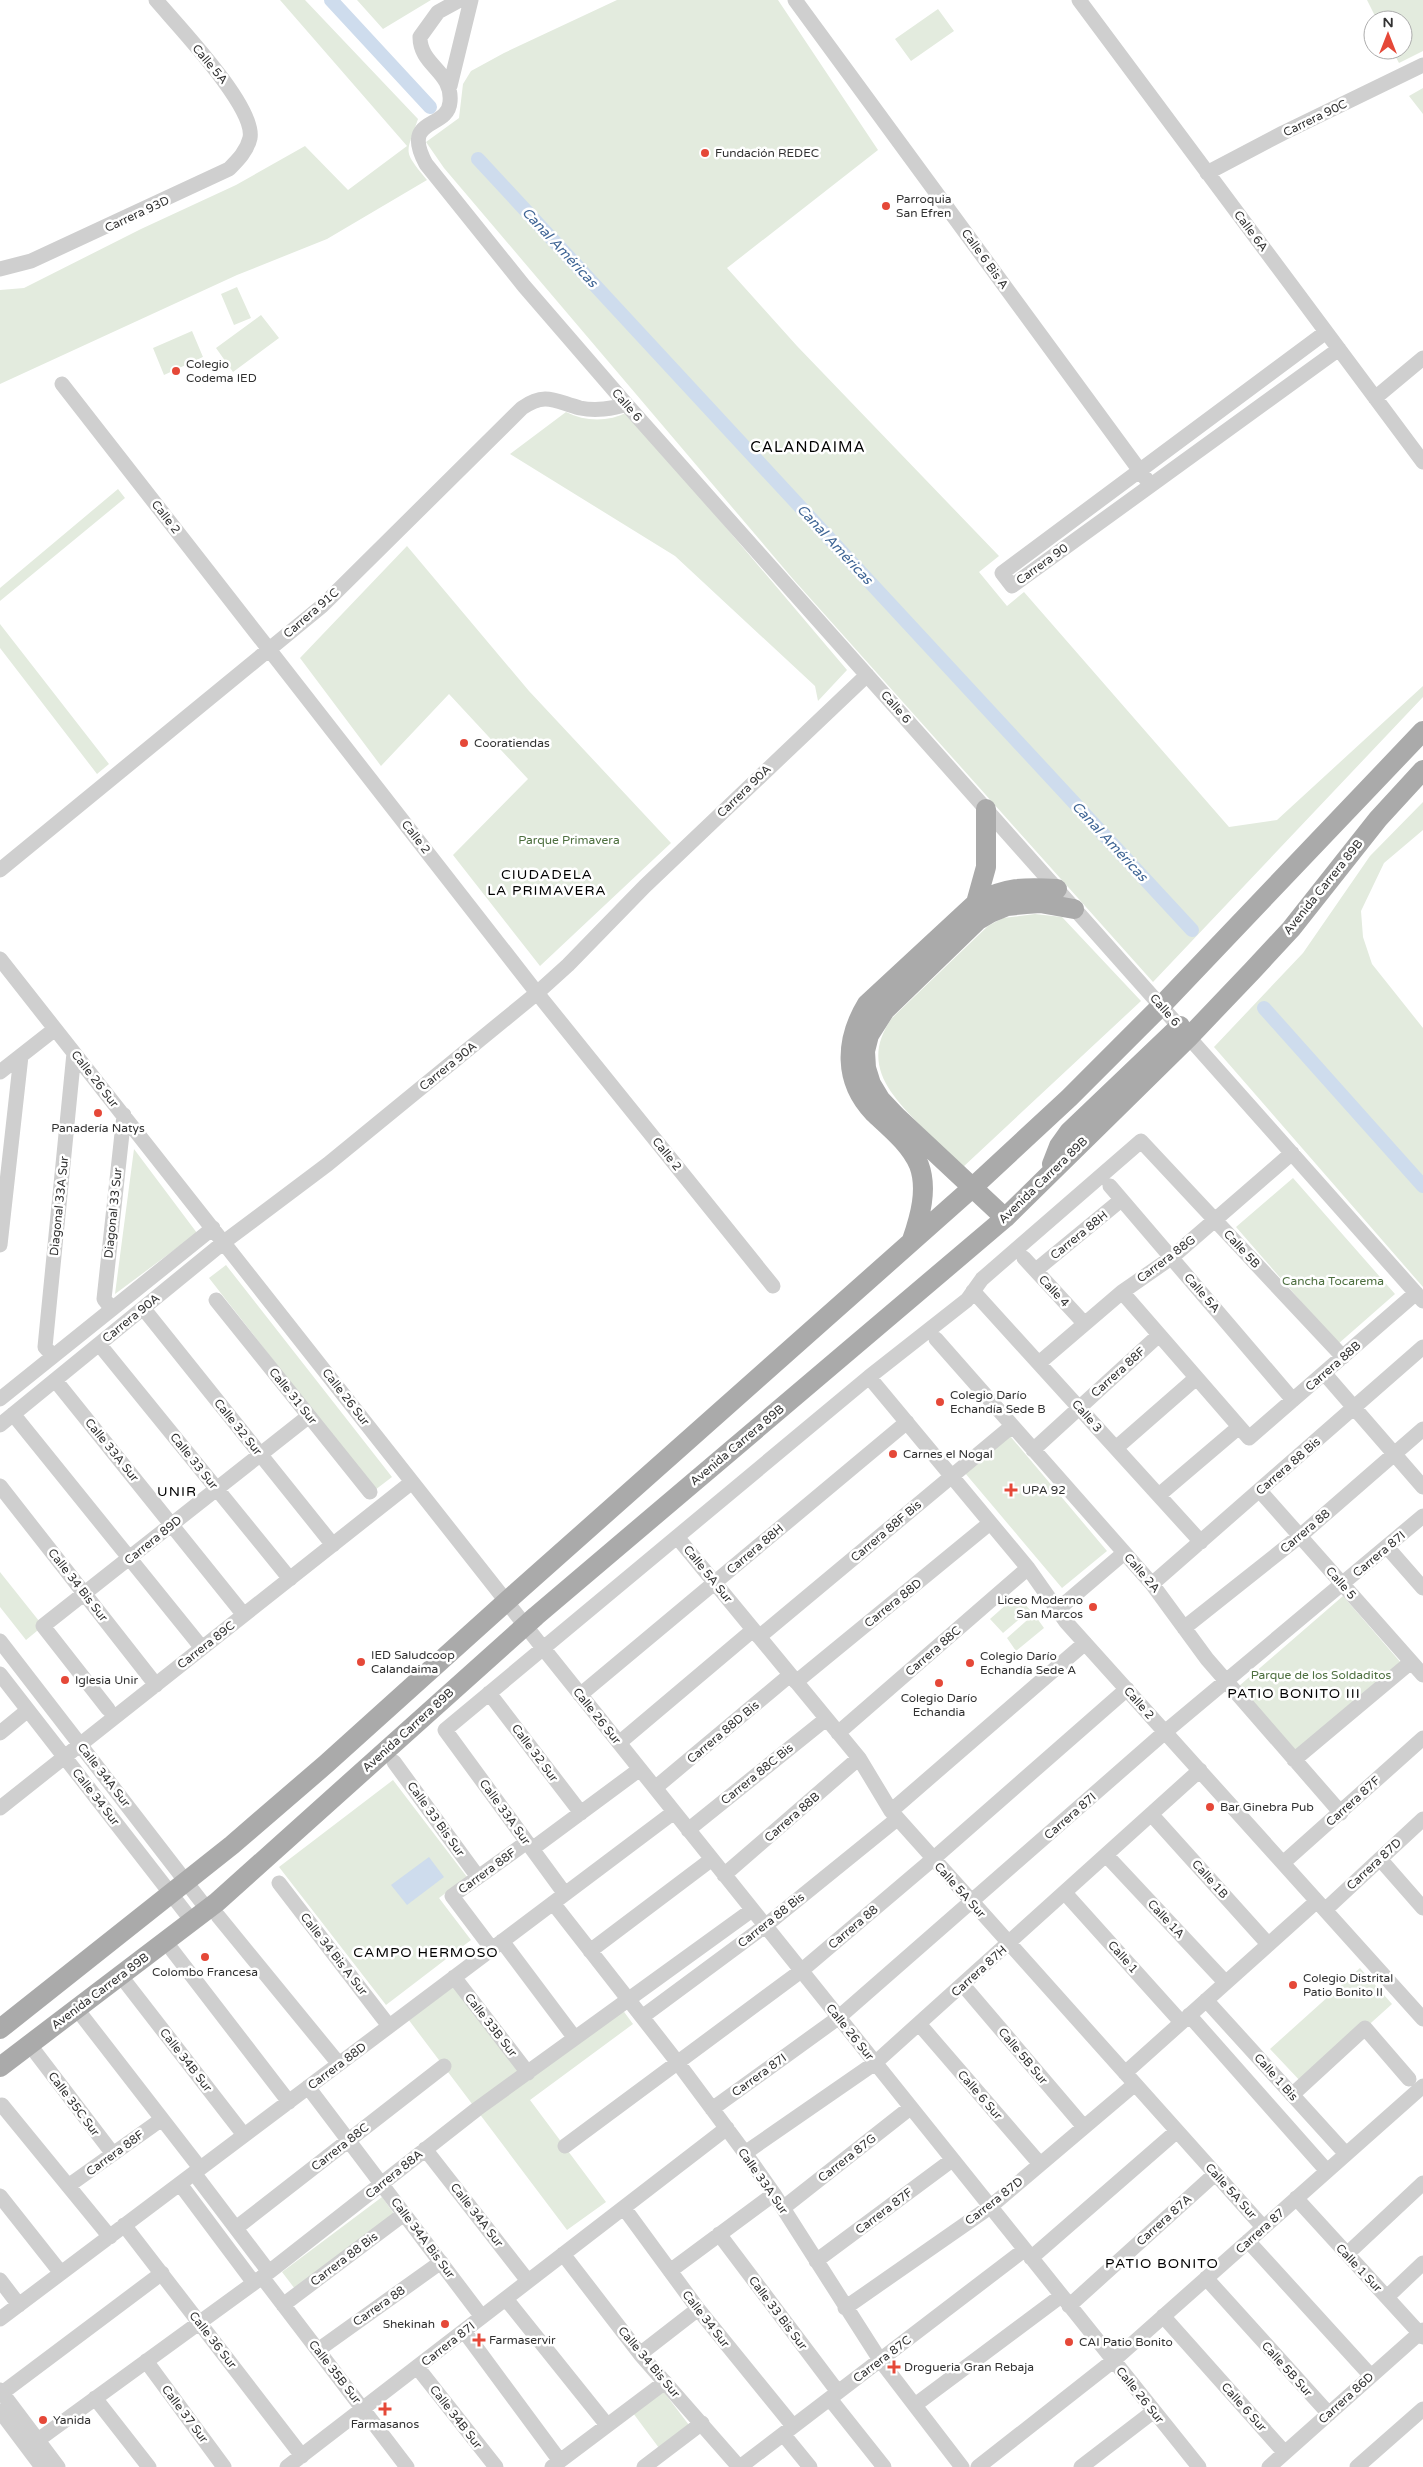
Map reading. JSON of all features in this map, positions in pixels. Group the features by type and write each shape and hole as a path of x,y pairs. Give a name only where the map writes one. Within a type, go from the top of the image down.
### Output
{"main road":[{"path":"0,2029 186,1882 326,1764 972,1188 1069,1098 1161,1006 1423,732"},
{"name":"Avenida Carrera 89B","path":"0,2067 192,1921 213,1912 525,1626 1004,1218 1046,1177 1184,1032 1291,929 1378,819 1423,770"},
{"path":"976,903 986,867 986,809"},
{"path":"912,1241 922,1201 919,1166 908,1147 866,1104 857,1091 850,1063 853,1033 867,1004 976,903 996,892 1012,888 1057,889"},
{"path":"1004,1218 880,1099 871,1084 866,1068 865,1051 869,1035 885,1010 978,920 1007,906 1040,903 1074,908"}],"street":[{"name":"Calle 5A","path":"156,0 234,93 247,116 250,136"},
{"path":"450,86 423,53 420,37 438,12 460,0"},
{"path":"450,86 471,0"},
{"name":"Calle 6 Bis A","path":"795,0 1150,485"},
{"name":"Calle 6A","path":"1079,0 1423,462"},
{"name":"Carrera 90C","path":"1207,173 1283,133 1423,65"},
{"name":"Calle 6","path":"450,86 450,104 447,111 420,132 418,149 426,164 524,286 626,404 1419,1297"},
{"name":"Carrera 93D","path":"2,268 31,261 77,242 229,169 243,155 250,136"},
{"name":"Carrera 90","path":"1326,332 1002,573 1012,586 1338,349"},
{"path":"1375,398 1423,358"},
{"name":"Calle 2","path":"62,384 537,993 773,1286"},
{"name":"Carrera 91C","path":"0,870 322,606 530,403 542,398 553,399 581,408 615,408 626,404"},
{"name":"Carrera 90A","path":"0,1424 224,1242 328,1164 537,993 568,965 645,886 866,675"},
{"name":"Calle 26 Sur","path":"0,959 525,1626 1154,2411 1191,2464"},
{"path":"0,1072 56,1030"},
{"name":"Diagonal 33A Sur","path":"53,1356 45,1347 74,1053"},
{"path":"0,1245 21,1056"},
{"name":"Diagonal 33 Sur","path":"112,1309 104,1299 124,1115"},
{"name":"Calle 5B","path":"974,1291 982,1279 1141,1141 1343,1357"},
{"name":"Carrera 88G","path":"1039,1363 1122,1292 1171,1258 1292,1153"},
{"name":"Calle 5A","path":"1110,1186 1294,1400"},
{"name":"Carrera 88H","path":"1036,1270 1121,1200"},
{"name":"Carrera 90A","path":"0,1399 213,1228"},
{"name":"Calle 4","path":"1024,1258 1084,1323"},
{"path":"489,1693 869,1377 967,1300 974,1291"},
{"name":"Calle 3","path":"974,1291 1201,1542"},
{"path":"1122,1292 1244,1433 1159,1496"},
{"name":"Carrera 88B","path":"1244,1433 1294,1400 1343,1357 1419,1297"},
{"name":"Calle 31 Sur","path":"216,1300 370,1492"},
{"name":"Calle 32 Sur","path":"143,1308 333,1545"},
{"name":"Carrera 88F","path":"1033,1450 1159,1335"},
{"name":"Calle 2A","path":"936,1338 1152,1584 1227,1682 1341,1813"},
{"name":"Calle 33 Sur","path":"99,1344 290,1579"},
{"name":"Carrera 88 Bis","path":"1152,1584 1423,1347"},
{"path":"1324,1373 1423,1487"},
{"name":"Calle 2","path":"869,1377 1028,1568 1056,1611 1423,2019"},
{"path":"1116,1448 1195,1378"},
{"name":"Calle 33A Sur","path":"55,1380 244,1615"},
{"path":"13,1414 202,1648"},
{"name":"Carrera 89D","path":"108,1709 44,1626 309,1416"},
{"name":"Carrera 88H","path":"580,1694 907,1422"},
{"name":"Carrera 88F Bis","path":"619,1743 1012,1426"},
{"name":"Carrera 88","path":"1184,1628 1300,1536 1423,1430"},
{"name":"Carrera 89C","path":"0,1808 412,1482"},
{"name":"Calle 34 Bis Sur","path":"0,1486 156,1685"},
{"name":"Calle 5","path":"1260,1491 1423,1675"},
{"name":"Carrera 87I","path":"712,2109 838,2018 1165,1732 1423,1516"},
{"name":"Carrera 88D","path":"793,1679 990,1523"},
{"name":"Calle 5A Sur","path":"677,1537 859,1758 894,1815 1263,2228"},
{"path":"1387,1547 1423,1588"},
{"path":"1056,1611 1124,1552"},
{"name":"Carrera 88C","path":"838,1733 1028,1568"},
{"name":"Calle 34A Sur","path":"0,1641 186,1882 213,1912"},
{"name":"Carrera 88 Bis","path":"642,2017 766,1926 894,1815 1085,1643"},
{"path":"1294,1760 1411,1662"},
{"name":"Calle 34 Sur","path":"0,1674 192,1921"},
{"name":"Carrera 88D Bis","path":"655,1788 793,1679"},
{"name":"Carrera 88","path":"565,2146 801,1971 933,1860 1127,1689"},
{"name":"Calle 32 Sur","path":"489,1693 581,1813"},
{"name":"Calle 33A Sur","path":"489,1693 445,1730 529,1845 590,1951 678,2062 727,2128 774,2194 845,2308 880,2360 962,2467"},
{"path":"0,1733 28,1710"},
{"name":"Carrera 88C Bis","path":"688,1830 826,1718"},
{"name":"Carrera 87F","path":"1283,1863 1423,1738"},
{"name":"Carrera 88B","path":"724,1876 859,1758"},
{"name":"Calle 33 Bis Sur","path":"394,1762 478,1877"},
{"name":"Carrera 88F","path":"497,1945 452,1896 478,1877 581,1813 640,1769"},
{"name":"Carrera 87H","path":"744,2153 875,2063 920,2025 1200,1770"},
{"name":"Carrera 88D","path":"0,2319 674,1812"},
{"name":"Calle 1B","path":"1151,1814 1268,1944"},
{"name":"Carrera 87D","path":"1125,2073 1268,1944 1380,1859 1422,1820"},
{"name":"Calle 1A","path":"1106,1855 1225,1982"},
{"path":"590,1951 712,1859"},
{"path":"1380,1859 1423,1908"},
{"name":"Calle 34 Bis A Sur","path":"279,1883 390,2026"},
{"name":"Calle 1","path":"1065,1892 1185,2019"},
{"name":"Carrera 88A","path":"38,2440 262,2277 425,2149 574,2037 752,1910"},
{"path":"213,1912 339,2064"},
{"path":"497,1945 574,2037"},
{"path":"172,1950 289,2102"},
{"name":"Calle 33B Sur","path":"454,1977 528,2073"},
{"name":"Calle 34B Sur","path":"127,1984 244,2135"},
{"name":"Calle 5B Sur","path":"963,1985 1084,2127"},
{"name":"Calle 1 Bis","path":"1206,2000 1346,2154"},
{"name":"Calle 35B Sur","path":"83,2018 162,2119 236,2228 262,2277"},
{"name":"Calle 1 Bis","path":"1185,2019 1327,2171"},
{"name":"Calle 6 Sur","path":"920,2025 1040,2164"},
{"path":"1292,2095 1365,2028 1416,2083"},
{"name":"Calle 35C Sur","path":"36,2053 113,2154"},
{"name":"Carrera 88C","path":"236,2228 444,2066"},
{"name":"Carrera 87","path":"980,2466 1113,2361 1346,2154 1416,2083"},
{"name":"Carrera 87D","path":"845,2308 990,2207 1135,2084"},
{"name":"Calle 34A Bis Sur","path":"308,2087 482,2317"},
{"path":"1,2106 110,2236"},
{"name":"Carrera 87G","path":"783,2208 910,2108"},
{"name":"Carrera 88F","path":"68,2186 162,2119"},
{"name":"Carrera 87I","path":"287,2467 727,2128"},
{"name":"Carrera 87C","path":"739,2467 880,2360 1028,2254 1177,2131"},
{"name":"Calle 34A Sur","path":"425,2149 528,2281"},
{"name":"Carrera 87F","path":"816,2261 952,2160"},
{"name":"Carrera 87A","path":"915,2405 1065,2301 1215,2174"},
{"path":"1347,2254 1423,2183"},
{"name":"Calle 35B Sur","path":"180,2184 262,2277 407,2467"},
{"path":"670,2271 774,2194"},
{"path":"0,2196 61,2273"},
{"name":"Calle 1 Sur","path":"1296,2198 1422,2333"},
{"name":"Calle 34 Sur","path":"624,2208 788,2430 810,2467"},
{"name":"Carrera 88 Bis","path":"283,2305 404,2214"},
{"name":"Calle 36 Sur","path":"124,2225 302,2456"},
{"name":"Calle 33 Bis Sur","path":"719,2234 884,2467"},
{"path":"1248,2241 1371,2376"},
{"name":"Calle 34 Bis Sur","path":"563,2254 640,2354 739,2467"},
{"name":"Carrera 88","path":"318,2350 441,2262"},
{"path":"1387,2297 1423,2263"},
{"path":"58,2467 1,2392 162,2273"},
{"name":"Calle 5B Sur","path":"1206,2278 1329,2414"},
{"path":"0,2280 19,2305"},
{"path":"506,2299 607,2425"},
{"path":"640,2354 698,2309"},
{"name":"Calle 6 Sur","path":"1163,2316 1285,2453"},
{"path":"464,2331 556,2464 665,2382"},
{"name":"Carrera 86D","path":"1269,2467 1422,2333"},
{"name":"Calle 37 Sur","path":"146,2361 224,2467"},
{"name":"Calle 34B Sur","path":"417,2367 496,2467"},
{"path":"95,2398 149,2467"},
{"path":"1357,2467 1423,2409"},
{"path":"0,2411 42,2467"},
{"path":"1081,2467 1154,2411"},
{"path":"644,2467 702,2423"}],"green space":[{"path":"280,0 305,0 418,119 409,151 413,162 427,180 327,239 237,275 0,384 0,290 24,288 141,229 236,185 305,146 348,190 407,146"},
{"path":"357,0 431,0 383,29"},
{"path":"617,0 778,0 878,150 727,268 797,346 999,556 979,572 1007,606 1024,592 1229,827 1277,820 1423,686 1423,697 1153,982 793,579 444,168 426,142 459,118 463,84 471,71 504,53"},
{"path":"1367,0 1423,0 1423,51 1413,56 1413,10 1372,10"},
{"path":"938,9 954,31 911,61 895,39"},
{"path":"1423,88 1423,114 1409,96"},
{"path":"237,287 251,318 234,325 221,294"},
{"path":"261,315 279,338 233,372 216,348"},
{"path":"192,331 203,357 164,375 153,348"},
{"path":"566,412 581,418 597,420 613,418 628,412 847,670 818,701 815,686 675,556 510,454"},
{"path":"118,489 125,498 0,601 0,588"},
{"name":"Parque Primavera","path":"407,546 529,691 671,843 540,966 453,855 528,779 449,694 381,766 300,658"},
{"path":"0,624 109,764 97,774 0,648"},
{"path":"1423,802 1423,830 1384,863 1361,911 1363,937 1372,964 1423,1028 1423,1287 1214,1047 1303,953 1370,856"},
{"path":"1035,914 1062,917 1141,1001 962,1168 897,1100 889,1088 882,1076 879,1062 879,1049 883,1034 892,1018 988,926 1003,918"},
{"path":"134,1149 197,1233 115,1294"},
{"name":"Cancha Tocarema","path":"1293,1178 1395,1294 1338,1344 1236,1227"},
{"path":"226,1265 392,1477 375,1490 209,1278"},
{"path":"1010,1436 1107,1551 1062,1588 965,1473"},
{"path":"0,1572 43,1626 26,1640 0,1607"},
{"path":"1017,1595 1030,1610 1003,1633 990,1619"},
{"name":"Parque de los Soldaditos","path":"1343,1596 1402,1664 1298,1753 1239,1686"},
{"path":"1034,1614 1044,1628 1016,1651 1007,1638"},
{"path":"393,1780 467,1877 439,1898 471,1940 386,2005 279,1867"},
{"path":"1360,1968 1392,2004 1303,2084 1270,2049"},
{"path":"455,1985 524,2073 619,2005 633,2024 530,2100 606,2202 567,2230 408,2019"},
{"path":"382,2197 395,2215 295,2289 282,2272"},
{"path":"663,2391 689,2425 659,2448 633,2413"}],"water":[{"path":"429,1857 444,1877 407,1905 391,1885"}],"waterway":[{"name":"Canal Américas","path":"331,0 430,107"},
{"name":"Canal Américas","path":"478,159 1192,930"},
{"name":"Canal Américas","path":"1264,1008 1423,1186"}],"place":[{"name":"Fundación REDEC","path":"705,153"},
{"name":"Parroquia San Efren","path":"886,206"},
{"name":"Colegio Codema IED","path":"176,371"},
{"name":"Cooratiendas","path":"464,743"},
{"name":"Panadería Natys","path":"98,1113"},
{"name":"Colegio Darío Echandía Sede B","path":"940,1402"},
{"name":"Carnes el Nogal","path":"893,1454"},
{"name":"UPA 92","path":"1011,1490"},
{"name":"Liceo Moderno San Marcos","path":"1093,1607"},
{"name":"IED Saludcoop Calandaima","path":"361,1662"},
{"name":"Colegio Darío Echandía Sede A","path":"970,1663"},
{"name":"Iglesia Unir","path":"65,1680"},
{"name":"Colegio Darío Echandia","path":"939,1683"},
{"name":"Bar Ginebra Pub","path":"1210,1807"},
{"name":"Colombo Francesa","path":"205,1957"},
{"name":"Colegio Distrital Patio Bonito II","path":"1293,1985"},
{"name":"Shekinah","path":"445,2324"},
{"name":"Farmaservir","path":"479,2340"},
{"name":"CAI Patio Bonito","path":"1069,2342"},
{"name":"Drogueria Gran Rebaja","path":"894,2367"},
{"name":"Farmasanos","path":"385,2409"},
{"name":"Yanida","path":"43,2420"}],"district":[{"name":"CALANDAIMA","path":"808,447"},
{"name":"CIUDADELA LA PRIMAVERA","path":"547,882"},
{"name":"UNIR","path":"177,1491"},
{"name":"PATIO BONITO III","path":"1294,1693"},
{"name":"CAMPO HERMOSO","path":"426,1952"},
{"name":"PATIO BONITO","path":"1162,2263"}]}
